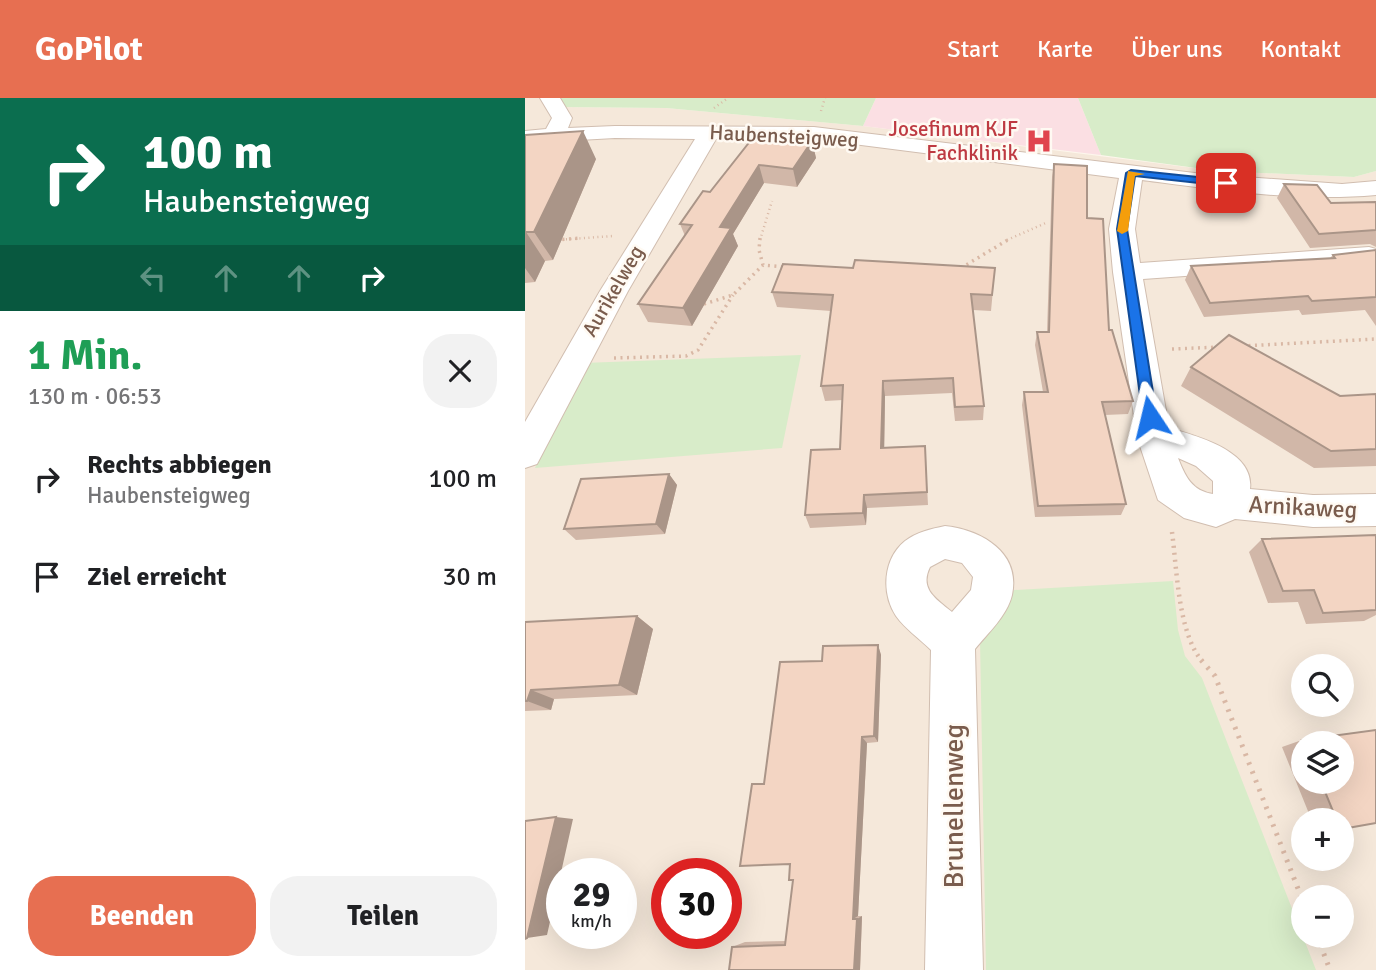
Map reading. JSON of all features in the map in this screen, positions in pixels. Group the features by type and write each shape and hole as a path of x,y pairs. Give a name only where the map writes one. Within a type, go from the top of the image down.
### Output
{"street":[{"path":"550,98 562,118 555,133"},
{"name":"Aurikelweg","path":"525,454 645,234 711,132"},
{"name":"Haubensteigweg","path":"525,137 555,133 814,133 1131,173 1342,191 1376,188"},
{"path":"1131,173 1122,229 1127,272 1154,437 1171,489"},
{"path":"1127,272 1369,255"},
{"name":"Arnikaweg","path":"1154,437 1196,450 1222,463 1233,481 1230,503"},
{"name":"Arnikaweg","path":"1171,489 1197,508 1216,511 1230,503 1313,511 1376,510"},
{"name":"Brunellenweg","path":"953,642 954,970"}],"path":[{"path":"763,265 758,257 758,248 772,201"},
{"path":"960,269 1002,242 1048,222"},
{"path":"549,240 604,237"},
{"path":"575,359 686,356 698,349 733,295 763,265 791,267"},
{"path":"704,304 733,295"},
{"path":"1237,346 1376,339"},
{"path":"1140,351 1223,346"},
{"path":"1171,489 1171,528 1186,631 1194,652 1215,676 1297,885"},
{"path":"1322,948 1330,970"}],"shaded area":[{"path":"525,98 556,98 556,107 666,108 863,126 1218,171 1354,177 1376,171 1376,970 525,970"},
{"name":"Josefinum KJF Fachklinik","path":"876,98 1078,98 1101,155 863,126"}],"green space":[{"path":"556,98 876,98 863,126 666,108 556,107"},
{"path":"1078,98 1376,98 1376,171 1354,177 1218,171 1101,155"},
{"path":"801,355 782,448 535,468 583,363"},
{"path":"1173,581 1178,630 1185,656 1202,678 1291,906 1291,948 1307,948 1316,970 986,970 980,640 1014,590"}],"building":[{"path":"583,131 534,232 525,234 525,135"},
{"path":"755,135 812,141 793,169 759,165 720,227 731,228 683,308 638,304 692,225 680,224 703,191 710,192"},
{"path":"1054,164 1087,166 1087,218 1103,219 1109,330 1112,330 1133,401 1102,402 1126,504 1038,506 1024,392 1048,392 1037,332 1049,332"},
{"path":"1284,184 1317,185 1331,203 1376,202 1376,230 1319,234"},
{"path":"1376,250 1376,297 1312,301 1308,296 1210,303 1191,266 1335,258 1333,255"},
{"path":"855,260 995,268 992,295 971,294 984,406 955,407 953,378 883,381 881,448 925,446 927,492 864,495 863,513 805,515 811,450 840,449 843,385 821,386 833,295 772,292 783,264 853,268"},
{"path":"1229,335 1340,396 1376,394 1376,449 1331,451 1191,367"},
{"path":"669,474 656,524 564,529 581,479"},
{"path":"1376,535 1376,610 1323,613 1314,590 1283,591 1262,539"},
{"path":"637,616 619,685 531,690 525,701 525,622"},
{"path":"878,645 874,736 862,737 853,919 857,919 854,970 729,970 732,949 785,945 793,880 789,880 790,864 742,866 741,858 752,784 764,784 780,662 822,661 823,646"},
{"path":"1376,730 1376,823 1354,827 1354,808 1332,808 1326,794 1354,794 1354,733"},
{"path":"556,817 525,939 525,821"}],"slow traffic":[{"path":"1122,231 1131,173 1141,174"}],"place":[{"name":"Josefinum KJF Fachklinik","path":"1039,141"}],"route":[{"path":"1150,417 1122,229 1131,173 1226,183"}]}
